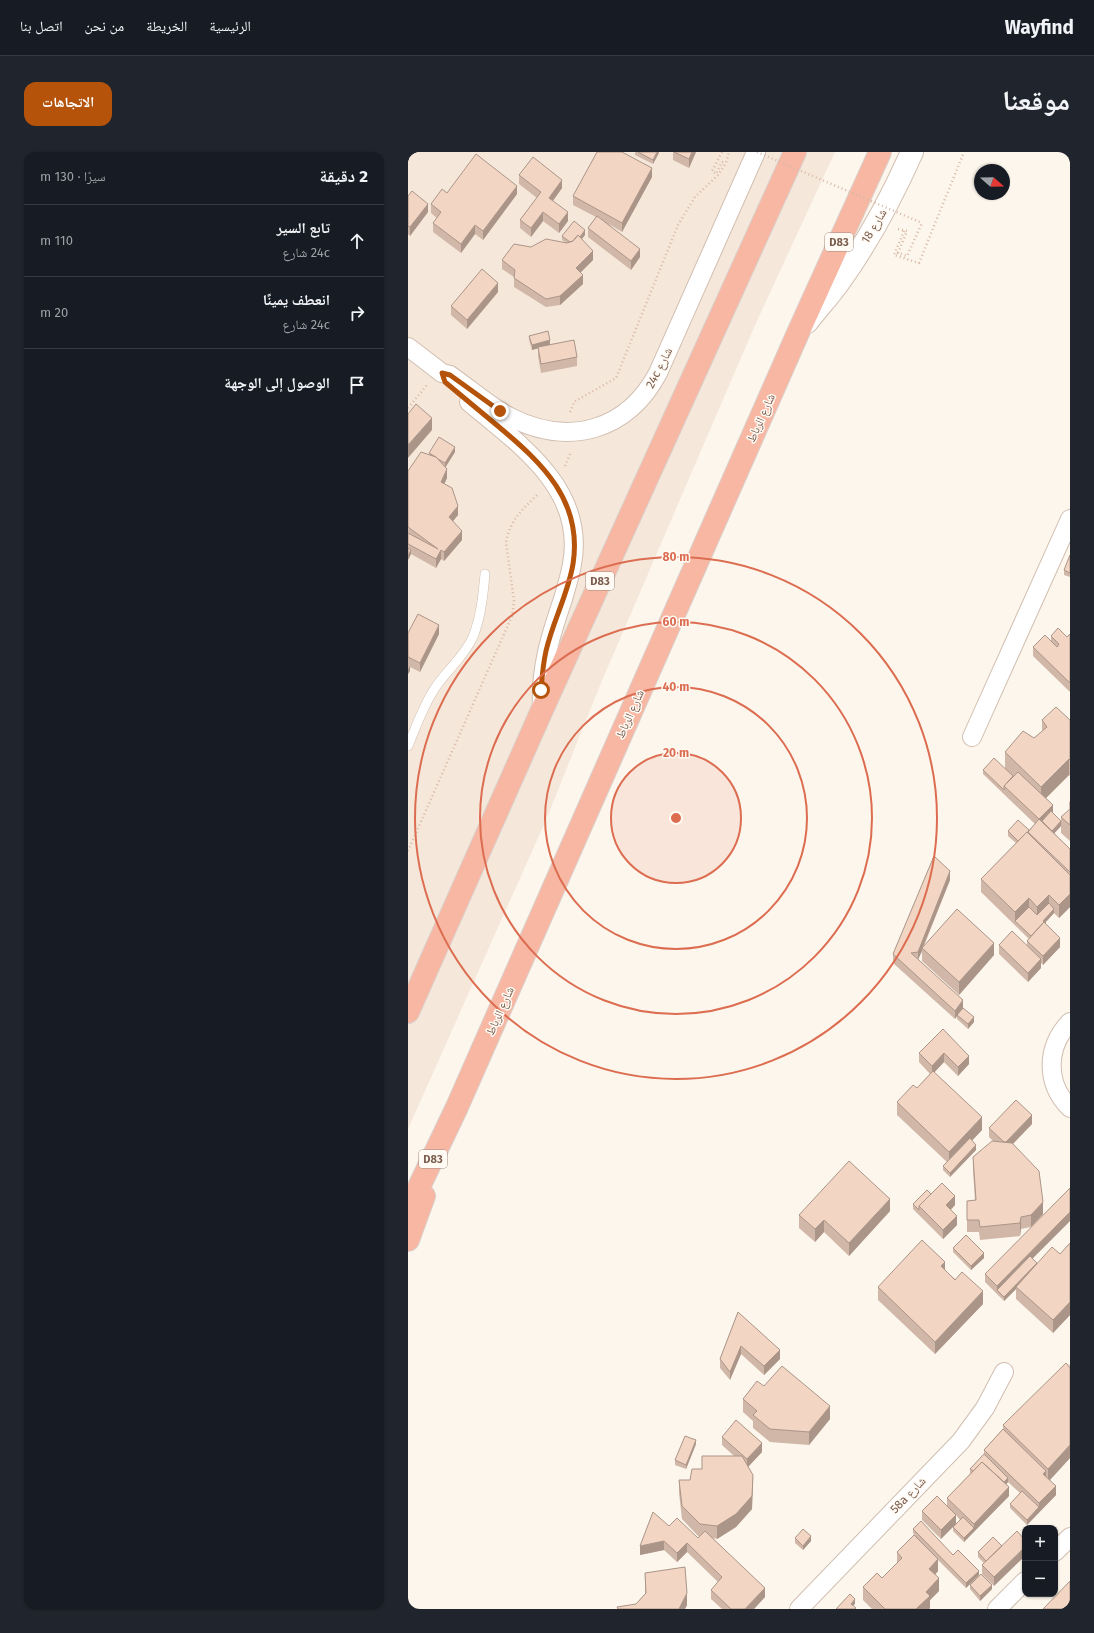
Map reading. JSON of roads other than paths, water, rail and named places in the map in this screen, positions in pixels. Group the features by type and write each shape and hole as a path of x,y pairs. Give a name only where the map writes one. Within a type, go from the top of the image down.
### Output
{"highway":[{"name":"D83","path":"408,1012 542,710 795,152"},
{"name":"شارع الرباط","path":"408,1210 457,1107 798,333 880,152"},
{"path":"408,1240 457,1107"}],"street":[{"name":"24c شارع","path":"408,347 440,372 450,375 510,417 538,428 557,432 576,433 591,430 619,418 642,398 658,372 757,152"},
{"name":"شارع 18","path":"798,333 843,275 893,193 912,152"},
{"name":"24c شارع","path":"440,372 445,382 522,447 544,468 562,495 569,511 574,544 573,563 546,650 541,690 542,710"},
{"path":"972,737 1070,519"},
{"path":"1070,1022 1058,1038 1053,1050 1051,1063 1054,1085 1070,1108"},
{"name":"58a شارع","path":"800,1609 961,1441 986,1408 1004,1372"},
{"path":"1058,1549 1070,1537"},
{"path":"997,1609 1022,1584"}],"lane":[{"path":"408,746 428,699 444,676 464,652 473,636 480,614 485,574"}]}
